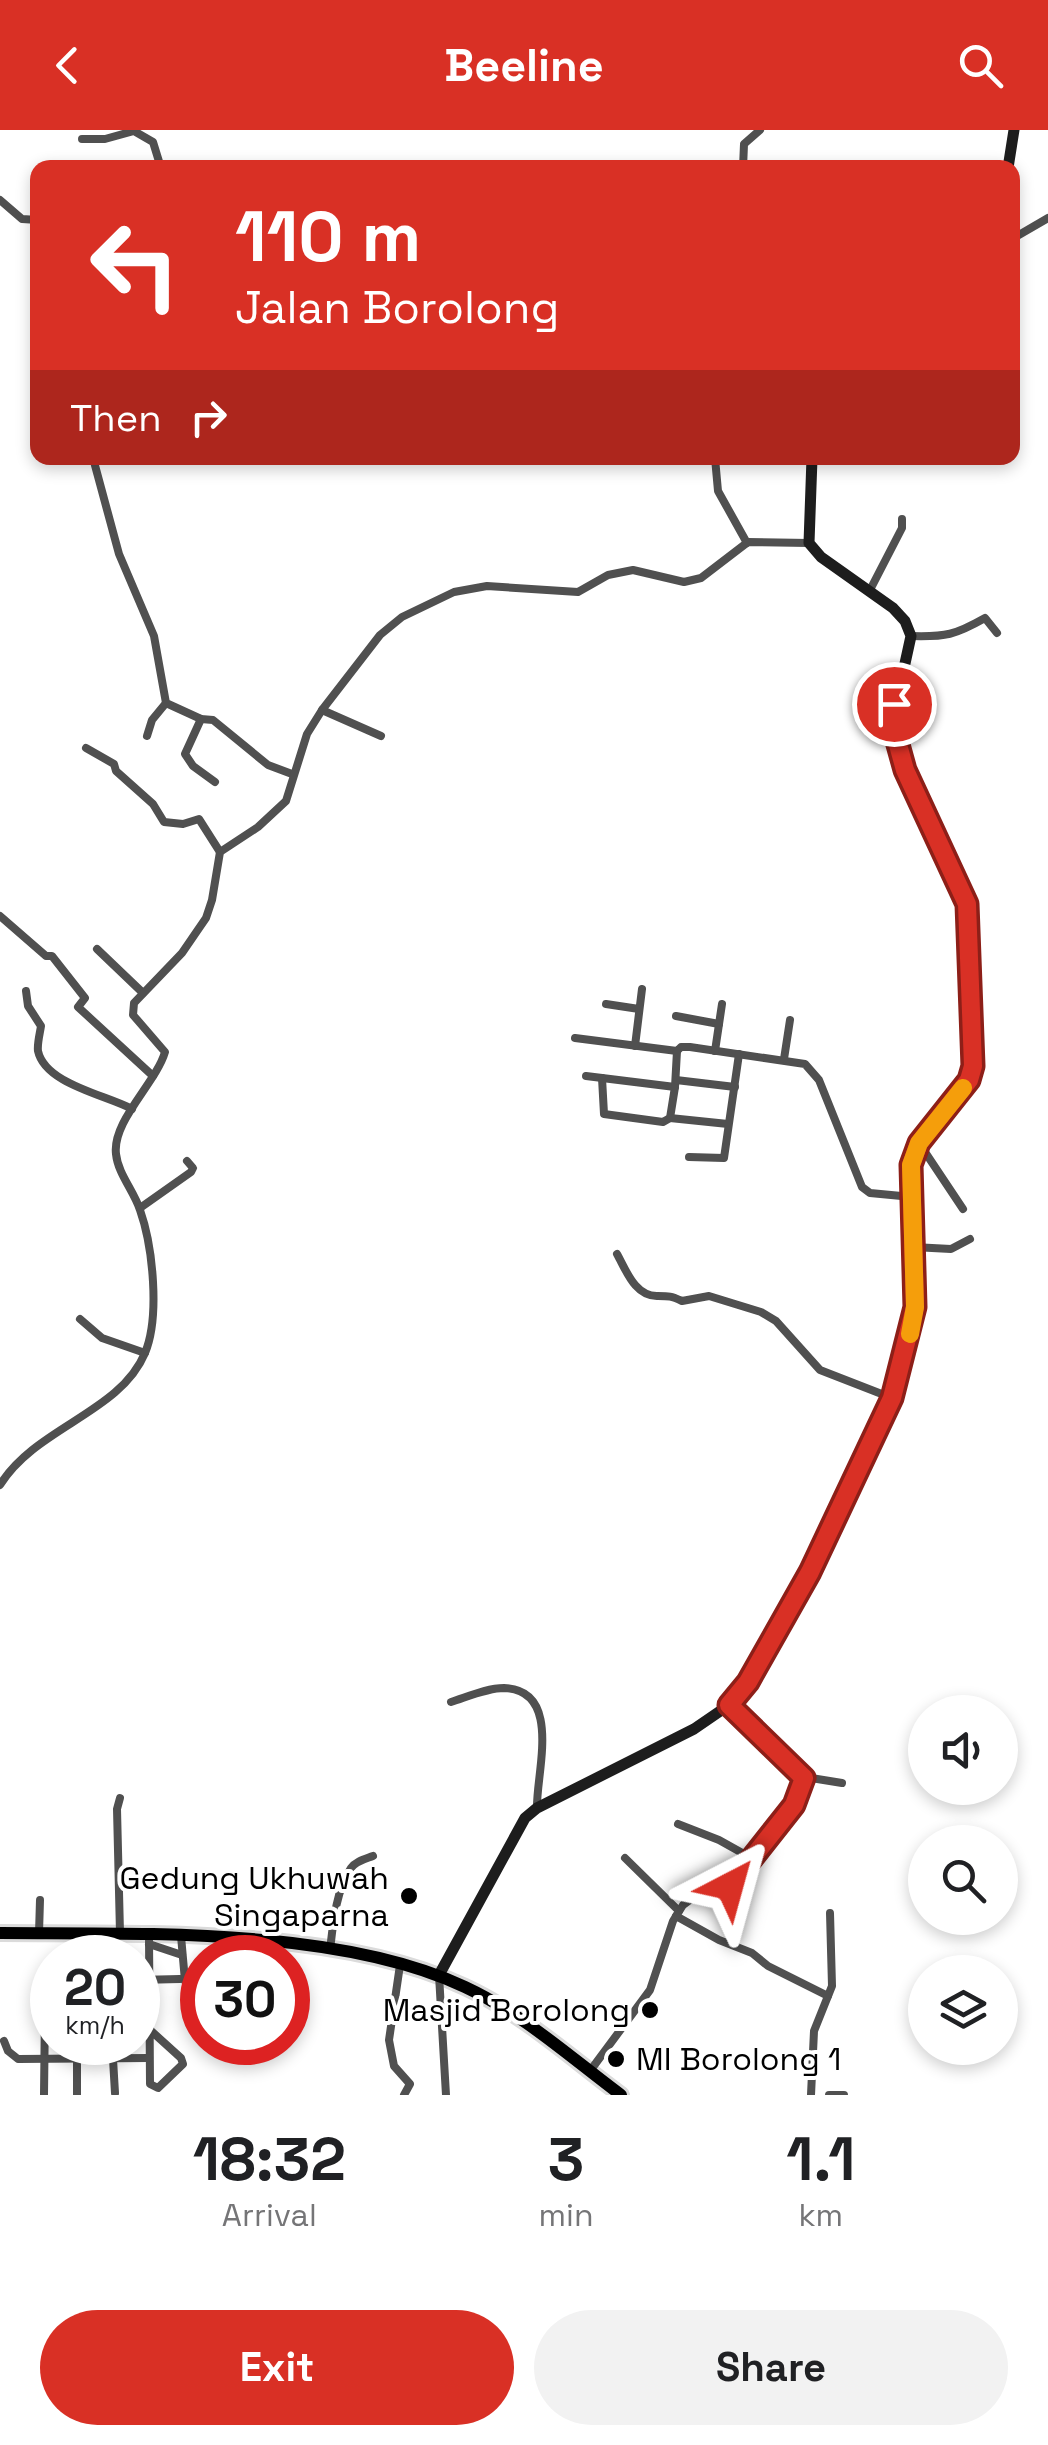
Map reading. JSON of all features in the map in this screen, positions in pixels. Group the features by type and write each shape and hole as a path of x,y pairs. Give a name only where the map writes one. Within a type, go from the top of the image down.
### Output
{"main road":[{"path":"1009,160 1014,130"},
{"path":"439,1975 520,1824 537,1808 694,1729 729,1705 748,1682 810,1572 892,1398 914,1317 911,1165 919,1143 969,1080 973,1066 967,904 905,770 892,723 911,636 893,608 821,557 809,543 812,465"},
{"path":"0,1933 126,1935"},
{"path":"310,1948 400,1963 439,1975 493,2001 621,2095"}],"street":[{"path":"743,160 744,144 760,130"},
{"path":"82,139 134,132 153,142 159,160"},
{"path":"0,200 22,220 30,220"},
{"path":"1020,235 1048,218"},
{"path":"95,465 119,554 154,636 166,703 152,720 146,736"},
{"path":"716,465 718,491 747,544"},
{"path":"870,590 902,528 902,519"},
{"path":"220,852 258,827 286,801 307,734 322,710 380,635 402,617 454,592 487,586 578,592 619,571 633,570 684,582 700,578 747,544 809,543"},
{"path":"911,636 937,637 964,631 984,618 998,633"},
{"path":"166,703 213,720 268,765 292,774"},
{"path":"322,710 382,736"},
{"path":"201,718 184,754 215,782"},
{"path":"0,1485 24,1455 104,1402 126,1382 145,1352 152,1298 151,1252 140,1208 116,1154 117,1140 165,1052 133,1015 134,1003 182,953 206,918 220,852 198,819 183,824 164,822 153,804 116,772 114,764 86,748"},
{"path":"0,916 52,956 85,998 78,1008 153,1076"},
{"path":"97,949 143,993"},
{"path":"635,1046 642,989"},
{"path":"26,991 28,1006 41,1026 38,1050 50,1071 76,1087 108,1096 132,1110"},
{"path":"606,1004 639,1010"},
{"path":"715,1051 722,1004"},
{"path":"676,1016 719,1024"},
{"path":"784,1059 790,1020"},
{"path":"575,1038 677,1051"},
{"path":"670,1118 677,1051 681,1047 805,1064 814,1070 862,1188 870,1193 912,1197"},
{"path":"689,1156 724,1158 739,1054"},
{"path":"586,1076 735,1087"},
{"path":"602,1078 606,1115 728,1124"},
{"path":"919,1143 963,1209"},
{"path":"140,1208 191,1172 193,1168 187,1161"},
{"path":"913,1247 952,1249 970,1240"},
{"path":"616,1254 644,1292 670,1294 682,1302 711,1296 761,1312 776,1321 820,1370 892,1398"},
{"path":"80,1320 102,1338 145,1352"},
{"path":"451,1702 500,1688 523,1694 533,1702 543,1722 537,1808"},
{"path":"729,1705 804,1778 842,1783"},
{"path":"590,2071 650,1990 678,1914 691,1897 702,1891 730,1886 794,1805 804,1778"},
{"path":"120,1798 120,1934"},
{"path":"678,1824 753,1859"},
{"path":"330,1950 335,1912 349,1871 358,1861 373,1856"},
{"path":"626,1858 678,1914 719,1940 752,1953 768,1966 828,1996"},
{"path":"39,1933 40,1900"},
{"path":"811,2095 814,2031 832,1980 830,1913"},
{"path":"400,1963 389,2040 394,2066 411,2085 404,2095"},
{"path":"439,1975 446,2095"},
{"path":"149,2065 153,2088 162,2086 183,2064 182,2058 160,2039"},
{"path":"4,2041 8,2052 18,2060 30,2060"},
{"path":"44,2095 45,2065"},
{"path":"76,2095 77,2065"},
{"path":"113,2065 115,2093"},
{"path":"829,2095 844,2095"}],"slow traffic":[{"path":"910,1334 915,1307 911,1165 919,1143 963,1088"}],"place":[{"name":"Gedung Ukhuwah Singaparna","path":"409,1896"},
{"name":"Masjid Borolong","path":"650,2010"},
{"name":"MI Borolong 1","path":"616,2059"}],"route":[{"path":"730,1886 794,1805 804,1778 729,1705 748,1682 810,1572 892,1398 915,1307 911,1165 919,1143 969,1080 973,1066 967,904 905,770 892,723 894,704"}]}
